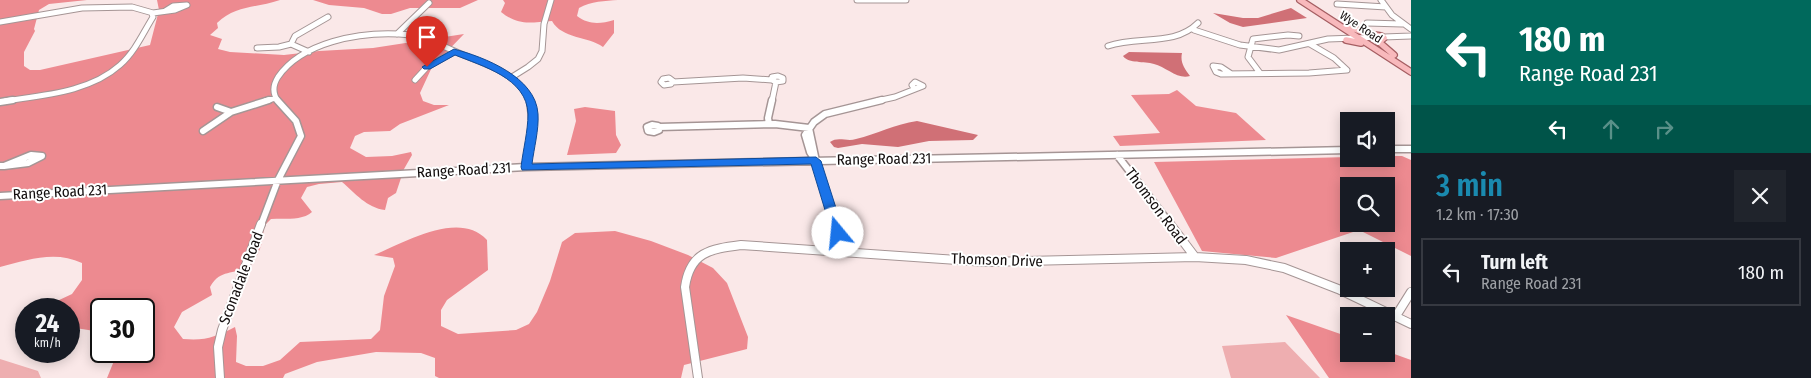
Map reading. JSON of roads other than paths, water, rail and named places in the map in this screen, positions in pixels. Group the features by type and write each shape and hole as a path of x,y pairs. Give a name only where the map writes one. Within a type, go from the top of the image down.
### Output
{"main road":[{"name":"Wye Road","path":"1300,0 1411,66"},
{"name":"Wye Road","path":"1307,0 1350,27 1383,54 1411,72"},
{"path":"1336,23 1348,34 1346,39 1360,42 1383,54"},
{"path":"1350,27 1382,37 1380,42 1394,55"}],"street":[{"path":"512,77 531,67 542,53 545,42 544,19 551,0"},
{"path":"857,0 906,0"},
{"path":"1381,0 1402,24 1411,29"},
{"path":"397,34 429,3"},
{"path":"1337,4 1386,7"},
{"path":"0,22 76,9 129,7 140,8 152,14 165,11"},
{"path":"0,102 67,90 99,79 119,66 131,52 153,18 152,14"},
{"path":"291,44 295,36 328,17"},
{"path":"1108,46 1130,38 1177,38 1194,30 1198,23"},
{"path":"1367,23 1402,24"},
{"path":"1194,30 1229,43 1250,48 1286,49 1346,39 1411,36"},
{"path":"203,131 231,112 275,98 274,84 281,72 295,60 309,52 349,38 397,34 423,39 512,77 525,92 532,107 533,121 526,167"},
{"path":"1230,73 1309,73 1347,70 1297,35 1288,35 1254,39 1250,48 1249,59 1260,72"},
{"path":"256,48 279,47 291,44 309,52"},
{"path":"415,80 427,67 454,52"},
{"path":"673,82 743,78 774,81 768,118 769,124"},
{"path":"844,251 816,161 810,152 805,135 817,120 830,112 895,98 914,88"},
{"name":"Sconadale Road","path":"220,378 218,347 222,330 278,180 297,144 301,130 298,120 275,98"},
{"path":"216,107 231,112"},
{"path":"659,127 769,124 809,128"},
{"path":"1395,149 1411,149"},
{"name":"Range Road 231","path":"0,196 526,167 1340,150"},
{"path":"31,155 42,156 34,162 2,166 31,155"},
{"name":"Thomson Road","path":"1117,155 1195,257"},
{"name":"Thomson Drive","path":"698,378 685,287 687,274 696,260 712,250 742,244 986,262 1195,257 1246,260 1284,268 1338,289 1411,324"},
{"path":"1396,316 1411,292"}]}
